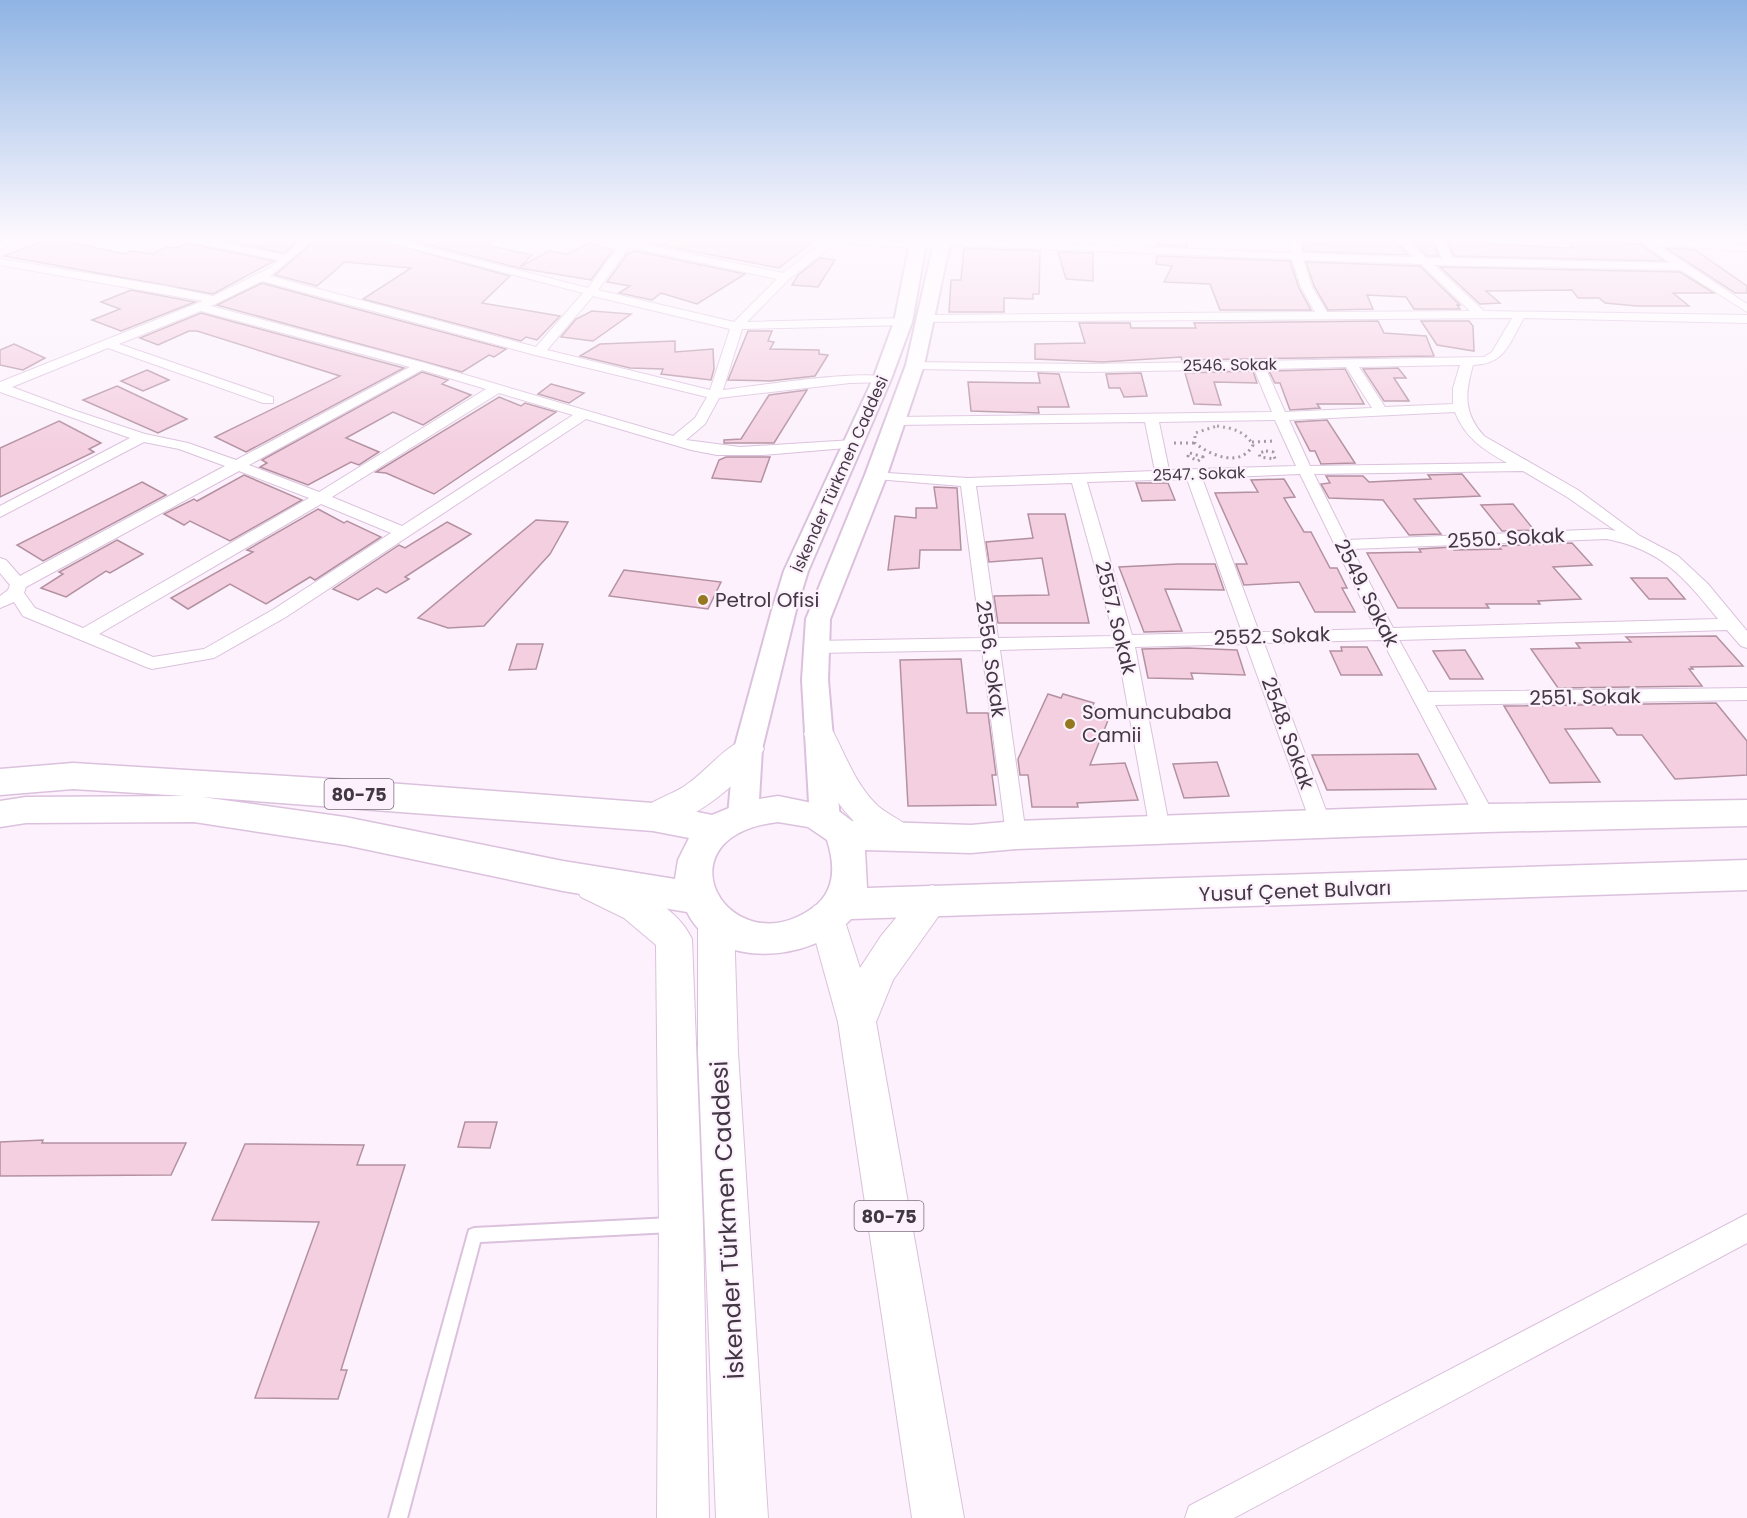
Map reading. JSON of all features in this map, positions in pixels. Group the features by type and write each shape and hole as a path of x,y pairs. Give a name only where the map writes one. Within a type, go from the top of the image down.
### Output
{"highway":[{"name":"80-75","path":"0,782 73,776 334,792 730,823 778,809 795,811 834,827"},
{"name":"80-75","path":"0,814 26,810 194,809 345,831 563,876 706,910 732,931 751,937 771,938 792,935 811,928 834,911"},
{"path":"834,827 901,838 971,839 1016,835 1486,818 1747,813"},
{"path":"706,910 693,884 696,862 706,842 730,823"},
{"path":"834,827 851,870 834,911"},
{"name":"Yusuf Çenet Bulvarı","path":"834,911 932,900 1747,875"}],"main road":[{"name":"İskender Türkmen Caddesi","path":"730,823 796,571 882,379 906,309"},
{"name":"İskender Türkmen Caddesi","path":"834,827 819,734 815,647 818,619 824,598 876,475 896,421 915,366 929,309"},
{"path":"819,734 847,792 867,816 901,838"},
{"path":"652,817 687,803 710,788 748,749"},
{"path":"563,876 631,902 655,919 674,939 681,1225 683,1518"},
{"path":"858,1022 878,972 894,947 932,900"},
{"name":"İskender Türkmen Caddesi","path":"706,910 718,1052 742,1518"},
{"name":"80-75","path":"834,911 858,1022 938,1518"}],"street":[{"path":"195,309 0,387 142,437 183,446 237,465 404,534"},
{"path":"207,309 421,366 691,447 724,452 853,444"},
{"path":"377,309 714,395 850,379 882,379"},
{"path":"539,352 576,309"},
{"path":"660,309 715,323 737,326 903,322"},
{"path":"675,441 686,436 703,416 714,395 737,326 754,309"},
{"path":"1319,309 1322,314"},
{"path":"1472,309 1479,315"},
{"path":"927,319 1322,314 1520,314 1747,319"},
{"name":"2546. Sokak","path":"915,366 1091,368 1467,363 1487,361 1497,354 1520,314"},
{"path":"108,344 268,400"},
{"path":"1350,363 1382,413"},
{"path":"1467,363 1458,398 1464,422 1473,437 1585,501 1634,537"},
{"name":"2549. Sokak","path":"1258,364 1303,470 1343,545 1386,634 1486,818"},
{"path":"0,603 17,588 237,465 421,366"},
{"path":"86,634 320,498 496,389"},
{"path":"896,421 1279,416 1460,408"},
{"path":"0,563 17,588 29,612 152,663 208,654 279,613 404,534 584,414"},
{"path":"1151,417 1163,475"},
{"path":"0,512 142,437"},
{"name":"2547. Sokak","path":"876,475 968,482 1193,474 1237,465 1303,470 1523,466"},
{"name":"2548. Sokak","path":"1193,474 1321,824"},
{"name":"2557. Sokak","path":"1078,478 1125,642 1160,830"},
{"name":"2556. Sokak","path":"968,482 988,645 1016,835"},
{"name":"2550. Sokak","path":"1343,545 1607,534 1634,537 1665,552 1689,573 1747,642"},
{"name":"2552. Sokak","path":"815,647 1125,642 1252,636 1730,624"},
{"name":"2551. Sokak","path":"1423,699 1747,694"},
{"path":"1201,1518 1747,1228"}],"lane":[{"path":"398,1518 474,1235 681,1225"}],"path":[{"path":"1194,443 1193,438 1200,430 1227,427 1248,436 1253,445 1252,450 1237,465"},
{"path":"1167,443 1194,443 1205,451 1237,465 1279,464"},
{"path":"1252,450 1259,453"},
{"path":"1200,454 1205,451"}],"building":[{"path":"120,309 178,309 121,331 92,320"},
{"path":"231,309 356,309 506,349 494,357 489,355 462,372"},
{"path":"400,309 517,309 560,316 537,340 526,337 521,341"},
{"path":"949,309 1004,309 1004,312 949,312"},
{"path":"1220,309 1311,310 1220,310"},
{"path":"1327,309 1373,309 1328,310"},
{"path":"592,311 631,314 593,341 561,337 576,319"},
{"path":"201,313 404,368 246,452 215,437 340,376 197,331 189,331 158,345 140,338"},
{"path":"1378,321 1384,333 1426,336 1434,356 1182,360 1181,357 1103,362 1035,359 1035,344 1085,343 1079,323 1130,323 1131,328 1196,328 1194,323"},
{"path":"1421,321 1469,321 1473,326 1474,351 1437,345"},
{"path":"748,331 772,331 768,341 774,342 770,349 819,350 819,354 828,355 815,376 770,381 728,380"},
{"path":"675,341 675,352 713,349 714,369 711,380 661,374 663,369 630,368 580,356 600,344"},
{"path":"14,344 45,358 23,370 0,365 0,350"},
{"path":"1398,368 1406,378 1394,378 1409,401 1384,401 1363,369"},
{"path":"1345,369 1364,404 1317,404 1320,408 1290,410 1280,383 1275,383 1269,371"},
{"path":"147,370 169,380 143,391 121,381"},
{"path":"1253,371 1257,383 1214,382 1221,405 1194,404 1185,373"},
{"path":"422,372 448,380 442,384 471,395 423,425 393,412 346,438 379,452 359,465 351,462 308,485 260,467 267,463 262,460"},
{"path":"1038,373 1059,374 1069,407 1038,407 1039,413 971,411 968,382 1040,383"},
{"path":"1141,373 1147,396 1124,397 1120,388 1109,388 1106,374"},
{"path":"551,384 584,393 569,403 538,394"},
{"path":"117,386 187,419 158,433 83,400"},
{"path":"807,390 774,443 724,443 724,440 741,439 769,395"},
{"path":"499,397 521,406 525,403 556,412 434,494 386,473 376,472"},
{"path":"1327,420 1355,463 1321,464 1315,451 1310,451 1295,422"},
{"path":"59,421 101,443 89,449 94,452 0,497 0,448"},
{"path":"726,457 770,457 761,482 712,478 719,460"},
{"path":"1462,474 1480,496 1414,499 1441,534 1409,535 1383,500 1329,498 1321,484 1330,483 1326,476 1363,476 1369,482 1431,479 1428,475"},
{"path":"244,475 302,500 230,541 190,521 184,525 164,514 194,499 197,501"},
{"path":"1284,479 1295,497 1284,498 1304,532 1311,532 1330,568 1337,568 1347,588 1342,588 1355,612 1315,612 1299,582 1244,585 1236,564 1247,564 1215,493 1258,492 1251,480"},
{"path":"142,482 166,495 43,561 17,545"},
{"path":"1136,483 1168,483 1175,500 1142,501"},
{"path":"934,487 957,488 961,550 920,550 919,568 888,570 895,516 916,518 916,508 937,508"},
{"path":"1513,504 1534,530 1502,531 1481,505"},
{"path":"318,509 344,523 347,521 381,537 315,580 310,577 266,604 230,584 188,609 171,598 253,552 247,550"},
{"path":"1028,514 1065,514 1089,623 998,623 994,596 1049,595 1042,558 989,562 986,542 1033,538"},
{"path":"536,520 568,522 550,554 484,626 448,628 418,618"},
{"path":"447,522 471,534 405,577 409,579 386,593 377,588 358,600 333,589 399,545 405,548"},
{"path":"117,540 143,554 110,573 106,571 66,597 41,588 63,574 59,572"},
{"path":"1572,543 1592,565 1553,567 1581,599 1538,601 1540,604 1486,604 1489,608 1398,608 1367,553 1421,552 1419,549 1452,547 1454,550 1501,549 1498,546"},
{"path":"1215,564 1224,590 1165,589 1182,631 1144,632 1119,567"},
{"path":"624,570 721,582 708,609 609,596"},
{"path":"1631,578 1667,578 1685,599 1649,599"},
{"path":"1716,636 1743,666 1691,667 1693,669 1689,669 1702,686 1558,688 1531,649 1580,648 1576,643 1631,642 1626,637"},
{"path":"517,644 543,644 536,669 509,670"},
{"path":"1341,647 1367,647 1382,675 1341,675 1330,651 1342,651"},
{"path":"1142,649 1237,650 1245,675 1191,673 1193,679 1148,678"},
{"path":"1465,650 1483,679 1450,679 1433,651"},
{"path":"961,659 967,713 988,713 996,775 992,775 996,805 908,806 900,660"},
{"path":"1048,694 1061,698 1063,694 1094,703 1092,707 1111,713 1090,765 1125,763 1138,800 1077,803 1078,807 1032,807 1028,775 1020,775 1018,759"},
{"path":"1716,703 1747,741 1747,775 1675,779 1642,735 1617,735 1612,728 1565,729 1600,782 1550,783 1504,706"},
{"path":"1418,754 1436,789 1327,790 1312,755"},
{"path":"1217,762 1229,796 1184,798 1173,764"},
{"path":"465,1122 497,1122 490,1148 458,1147"},
{"path":"43,1140 42,1143 186,1143 171,1175 0,1176 0,1142"},
{"path":"245,1144 364,1145 357,1165 405,1165 341,1370 347,1370 338,1399 255,1398 319,1222 212,1220"}],"place":[{"name":"Petrol Ofisi","path":"703,600"},
{"name":"Somuncubaba Camii","path":"1070,724"}]}
